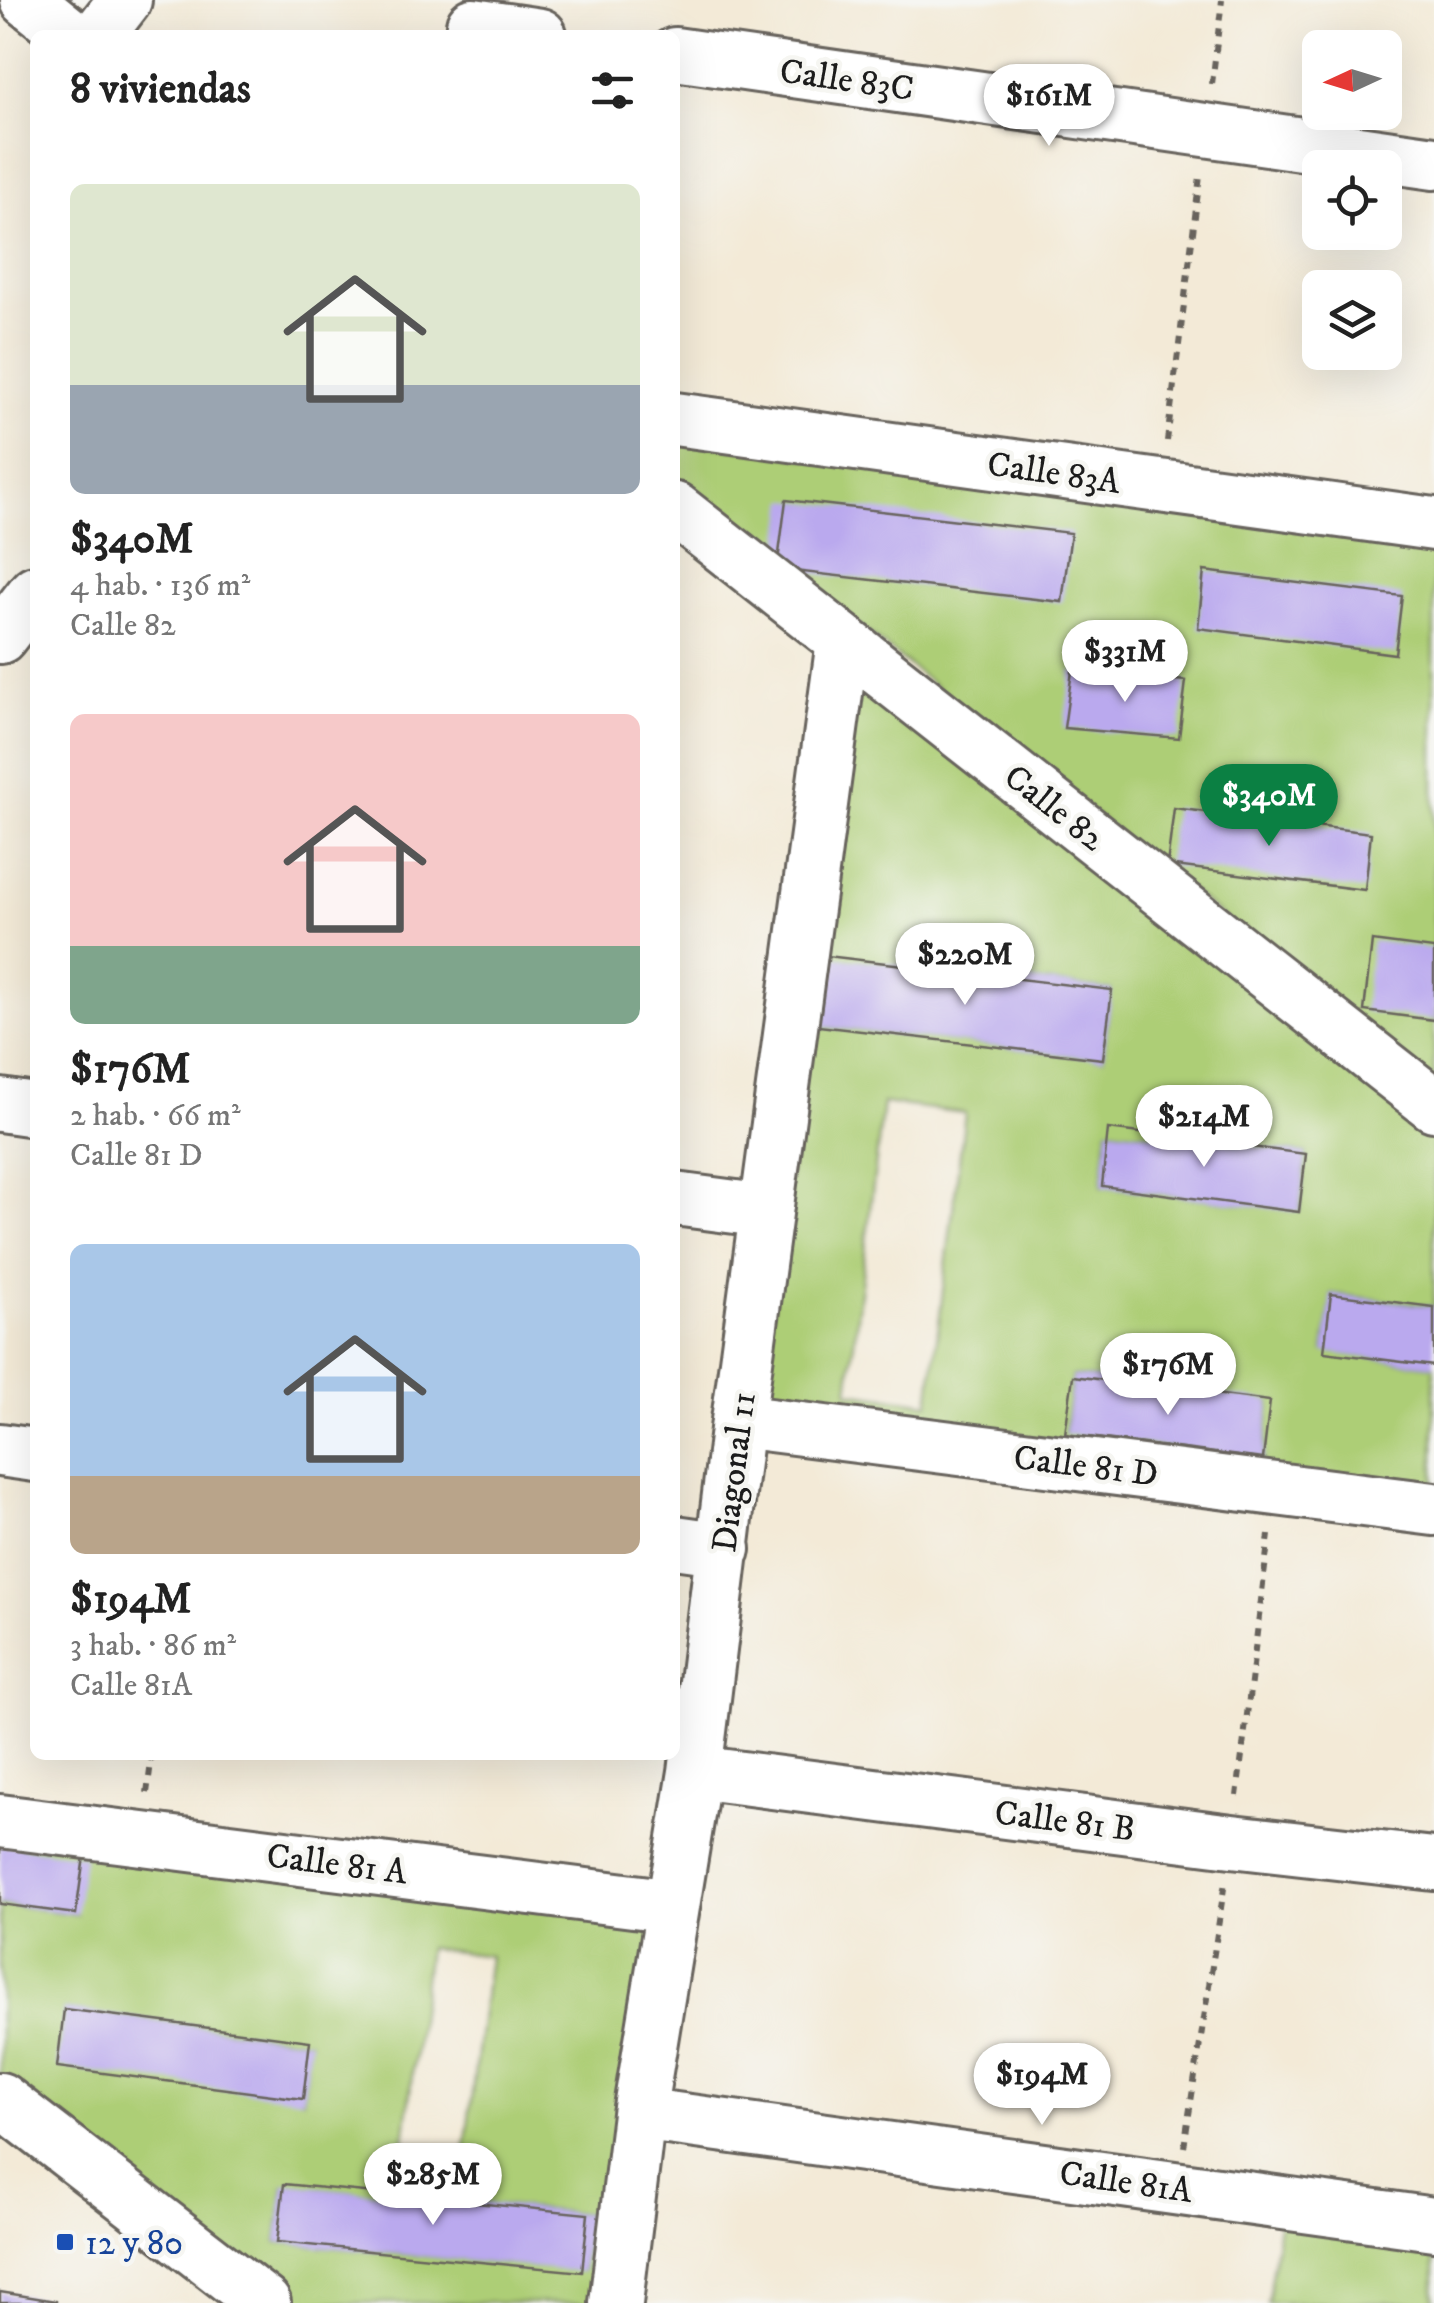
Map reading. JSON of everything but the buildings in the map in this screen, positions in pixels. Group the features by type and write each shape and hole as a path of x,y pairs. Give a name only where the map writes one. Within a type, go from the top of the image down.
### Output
{"street":[{"path":"26,0 65,30"},
{"path":"102,30 124,0"},
{"path":"477,20 519,30"},
{"name":"Calle 83C","path":"680,55 1434,163"},
{"name":"Calle 83A","path":"680,419 1434,524"},
{"name":"Calle 82","path":"680,513 1434,1106"},
{"path":"0,637 30,598"},
{"name":"Diagonal 11","path":"616,2303 639,2114 696,1772 700,1546 738,1421 842,640"},
{"path":"0,1105 30,1109"},
{"path":"680,1200 766,1212"},
{"name":"Calle 81 D","path":"738,1421 1434,1509"},
{"path":"0,1450 30,1454"},
{"name":"Calle 81 B","path":"696,1772 1434,1864"},
{"name":"Calle 81 A","path":"0,1821 673,1906"},
{"path":"0,2099 264,2303"},
{"name":"Calle 81A","path":"639,2114 1434,2224"}],"path":[{"path":"1161,487 1222,0"}],"green space":[{"path":"680,441 1434,543 1434,1086 680,482"},
{"path":"855,658 1434,1123 1434,1307 1332,1294 1324,1351 1434,1366 1434,1499 760,1409","holes":["827,957 1111,990 1103,1058 819,1026","883,1103 965,1113 929,1403 848,1392","1108,1129 1306,1154 1299,1211 1102,1186","1073,1376 1270,1402 1263,1458 1065,1433"]},
{"path":"0,1821 673,1906 616,2303 264,2303 0,2099 0,1904 76,1914","holes":["428,1948 489,1956 462,2173 401,2165","64,2010 309,2041 303,2099","284,2185 588,2214 582,2271 277,2242"]},
{"path":"1280,2218 1434,2256 1434,2303 1267,2303"}],"place":[{"name":"12 y 80","path":"65,2242"}]}
